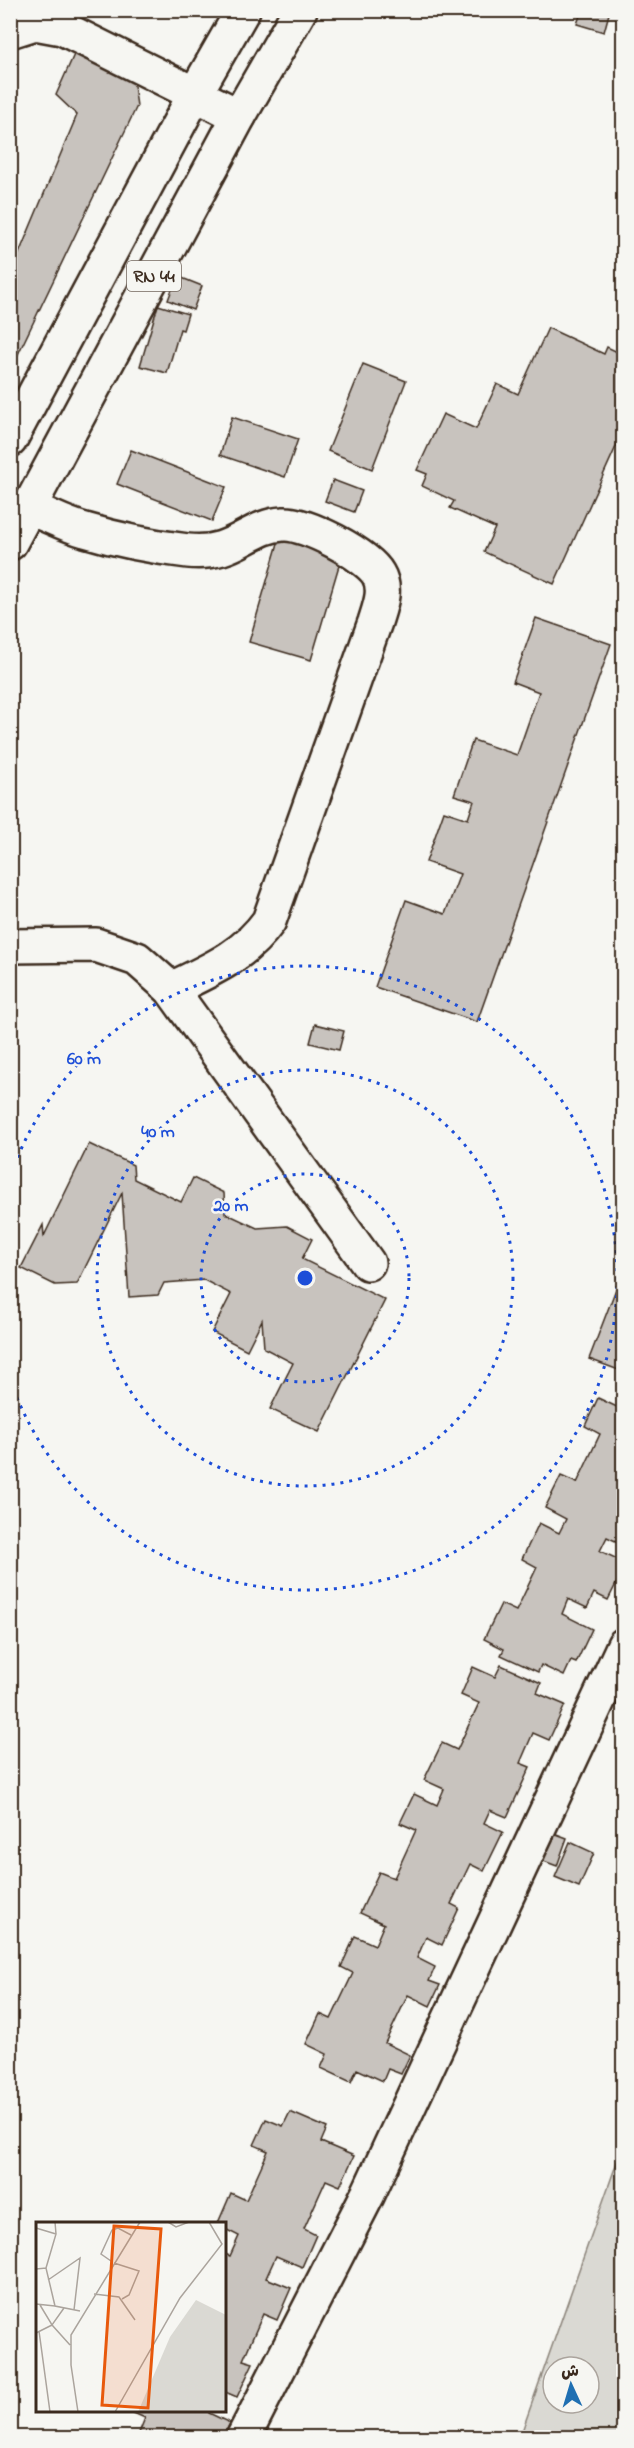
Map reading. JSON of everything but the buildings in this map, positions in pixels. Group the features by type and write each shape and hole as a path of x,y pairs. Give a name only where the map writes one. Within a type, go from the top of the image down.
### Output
{"street":[{"name":"RN 44","path":"10,440 196,92 243,10"},
{"name":"RN 44","path":"10,543 239,116 300,10"},
{"path":"10,31 35,23 62,28 196,92 239,116"},
{"path":"30,508 83,530 189,551 221,550 269,527 290,524 311,530 363,557 379,574 383,594 375,622 269,921 255,941 226,962 171,989"},
{"path":"10,946 96,945 137,959 171,989 368,1263"},
{"path":"243,2438 368,2194 624,1645"}],"shaded area":[{"path":"623,2145 623,2437 520,2437 541,2377 541,2415 601,2415 601,2355 549,2355"}]}
